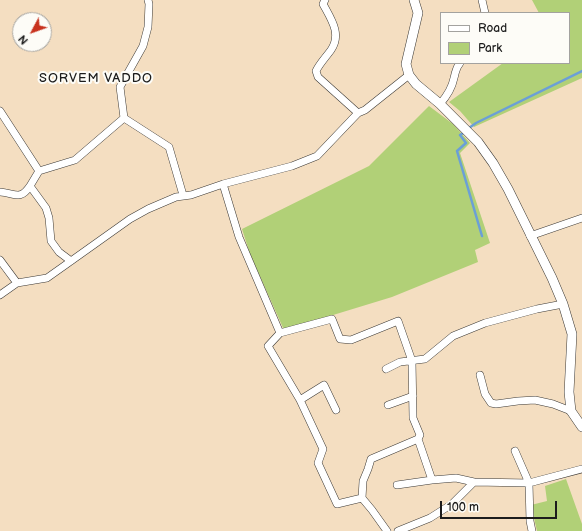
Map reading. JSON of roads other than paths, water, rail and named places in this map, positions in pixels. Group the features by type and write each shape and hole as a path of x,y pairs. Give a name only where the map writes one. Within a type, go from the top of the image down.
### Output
{"street":[{"path":"148,0 148,27 143,46 120,87 124,118 169,147 183,195"},
{"path":"325,0 323,4 335,28 336,41 316,71 318,77 358,113"},
{"path":"414,0 418,13 406,64 409,75 416,84 442,106 478,142 493,163 508,189 552,278 563,304 572,334 569,392 571,411 582,427"},
{"path":"482,0 485,12"},
{"path":"442,106 454,79 455,70 459,64"},
{"path":"0,296 16,283 47,278 130,219 148,209 176,197 191,195 223,184 292,166 317,156 358,113 365,110 409,75"},
{"path":"0,111 39,171"},
{"path":"0,192 20,196 26,193 39,171 75,160 124,118"},
{"path":"223,184 239,237 280,334"},
{"path":"30,186 46,208 49,218 51,241 59,252 71,261"},
{"path":"530,236 582,218"},
{"path":"0,260 16,283"},
{"path":"386,369 400,362 425,359 453,336 485,323 537,309 563,304"},
{"path":"362,498 337,504 318,463 323,449 300,400 268,346 280,334 332,319 340,340 351,340 398,321 412,361 413,418 420,435 418,439 432,480"},
{"path":"480,375 485,394 491,403 496,404 534,400 554,404 571,411"},
{"path":"300,400 324,386 336,410"},
{"path":"388,405 413,396"},
{"path":"387,531 362,498 363,481 371,459 418,439"},
{"path":"515,451 529,483 530,521 532,531"},
{"path":"397,485 456,478 474,482 529,483 582,469"},
{"path":"398,531 430,518 452,504 474,482"}],"waterway":[{"path":"469,128 476,123 582,71"},
{"path":"465,132 460,135 466,143 457,151 482,236"}],"district":[{"name":"SORVEM VADDO","path":"96,79"}]}
